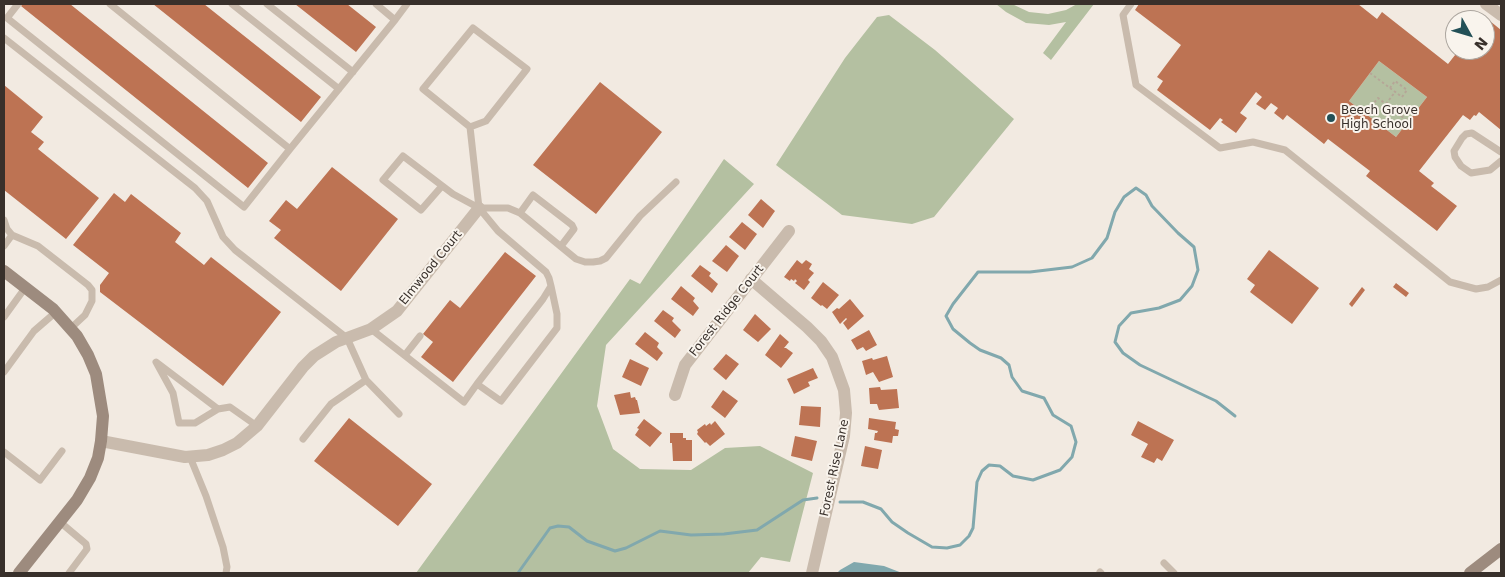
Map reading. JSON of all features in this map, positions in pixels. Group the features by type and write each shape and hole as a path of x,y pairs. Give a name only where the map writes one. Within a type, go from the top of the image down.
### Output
{"street":[{"path":"1486,4 1501,15"},
{"name":"Elmwood Court","path":"101,441 173,456 190,457 208,455 237,443 256,426 310,360 336,342 371,329 389,318 404,304 479,208"},
{"name":"Forest Ridge Court","path":"675,396 685,366 789,231"},
{"path":"4,271 56,312 70,328 88,355 99,384 103,416 98,458 90,478 77,500 20,573"},
{"name":"Forest Rise Lane","path":"751,280 821,341 832,357 844,390 846,413 844,436 812,573"},
{"path":"1470,573 1501,549"}],"lane":[{"path":"18,4 7,18 244,207 407,4"},
{"path":"110,4 290,149"},
{"path":"232,4 338,89"},
{"path":"267,4 353,72"},
{"path":"376,4 395,20"},
{"path":"1131,4 1123,15 1136,85 1220,148 1253,142 1286,150 1450,282 1476,288 1488,286 1501,280"},
{"path":"470,127 486,121 527,70 473,28 423,89 470,127 479,208"},
{"path":"4,38 195,188 207,202 223,237 235,250 347,338 366,380 400,414"},
{"path":"1501,152 1472,133 1466,134 1454,151 1455,158 1461,166 1471,173 1490,170 1501,162"},
{"path":"442,186 421,210 383,180 403,156 453,194 479,208 498,231 546,272 551,286 557,321 556,328 551,335 501,401 477,384"},
{"path":"479,208 508,208 520,213 580,261 600,262 606,258 640,216 676,182"},
{"path":"520,213 534,196 572,226 574,230 561,246"},
{"path":"4,220 7,229 12,235 38,246 92,290 92,301 85,315 70,328"},
{"path":"4,246 12,235"},
{"path":"371,329 464,402 551,286"},
{"path":"4,317 26,288"},
{"path":"4,372 34,331 56,312"},
{"path":"404,355 420,336"},
{"path":"218,409 156,362 173,393 179,423 195,423 218,409 230,407 256,426"},
{"path":"303,439 331,404 366,380"},
{"path":"4,452 40,480 62,452"},
{"path":"190,457 206,496 223,547 227,567 226,573"},
{"path":"60,522 86,544 87,550 69,573"},
{"path":"1164,563 1174,573"}],"path":[{"path":"1370,73 1395,92 1402,97 1407,90 1395,81 1390,88"},
{"path":"1386,104 1395,92"},
{"path":"1365,114 1378,98 1408,121"}],"green space":[{"path":"996,4 1012,4 1029,12 1048,14 1066,10 1077,4 1094,4 1051,60 1043,53 1066,22 1049,25 1026,23"},
{"path":"889,15 935,50 1014,119 934,217 912,224 842,215 776,165 845,58 877,17"},
{"path":"1379,61 1427,97 1396,137 1349,101"},
{"path":"724,159 754,184 606,345 597,406 613,449 640,469 691,470 725,448 760,446 813,473 790,562 761,557 748,573 416,573 630,279 640,284"}],"water":[{"path":"854,562 884,566 902,573 837,573"}],"building":[{"path":"23,4 70,4 268,163 248,188 21,6"},
{"path":"153,4 204,4 321,97 301,122"},
{"path":"295,4 347,4 376,27 356,52"},
{"name":"Beech Grove High School","path":"1139,4 1358,4 1377,19 1382,12 1448,64 1451,60 1495,60 1495,25 1501,30 1501,130 1479,112 1470,120 1463,115 1419,171 1434,183 1431,186 1457,206 1437,231 1366,176 1370,171 1328,139 1324,144 1287,115 1283,120 1274,113 1278,108 1271,103 1265,110 1256,104 1262,97 1256,92 1240,113 1247,118 1236,133 1221,122 1223,120 1220,118 1210,130 1157,90 1163,81 1157,77 1181,45 1135,10","holes":["1379,61 1427,97 1396,137 1349,101"]},
{"path":"600,82 662,132 596,214 533,165"},
{"path":"4,85 43,117 31,132 44,142 38,149 99,198 66,239 4,190"},
{"path":"332,167 398,219 341,291 274,238 281,230 269,221 286,200 297,209"},
{"path":"114,193 125,202 131,194 181,233 175,242 204,265 211,257 281,312 223,386 100,292 100,285 109,273 73,245"},
{"path":"761,199 775,211 763,228 748,215"},
{"path":"742,222 757,234 745,250 729,237"},
{"path":"726,245 739,256 727,272 712,261"},
{"path":"1269,250 1319,288 1292,324 1250,292 1255,285 1247,279"},
{"path":"505,252 536,276 453,382 421,357 433,342 423,334 450,300 460,308"},
{"path":"797,260 802,264 806,260 812,264 809,269 814,273 808,280 810,282 804,290 795,283 797,281 795,279 790,281 784,277"},
{"path":"700,265 711,273 709,276 718,284 712,293 691,276"},
{"path":"823,282 839,295 827,309 811,298"},
{"path":"1396,283 1409,293 1406,297 1393,287"},
{"path":"681,286 695,298 693,301 699,308 693,316 671,299"},
{"path":"1362,287 1365,290 1352,307 1349,304"},
{"path":"850,299 864,316 848,330 843,323 847,319 840,324 832,312 837,308 839,309"},
{"path":"663,310 674,318 672,321 681,330 675,338 654,321"},
{"path":"755,314 771,329 758,342 743,330"},
{"path":"869,330 877,345 866,351 863,347 857,350 851,340"},
{"path":"645,332 659,343 657,347 663,353 657,361 635,344"},
{"path":"780,334 789,342 784,348 793,353 781,368 765,355"},
{"path":"726,354 739,364 726,380 713,369"},
{"path":"887,356 893,377 879,382 873,372 866,375 862,361"},
{"path":"630,359 649,368 641,386 622,377"},
{"path":"813,368 818,378 808,382 810,386 794,394 787,379"},
{"path":"880,387 881,390 897,389 899,408 879,410 877,404 870,404 869,388"},
{"path":"723,390 738,401 725,418 711,407"},
{"path":"630,392 631,398 635,397 637,400 640,413 620,415 614,395"},
{"path":"801,406 821,407 820,427 799,425"},
{"path":"349,418 432,484 398,526 314,461"},
{"path":"869,418 896,422 895,429 899,430 898,436 893,436 892,443 874,440 875,433 878,431 868,429"},
{"path":"644,419 662,433 650,447 635,435 639,429 637,428"},
{"path":"715,421 725,434 710,446 697,434 697,430 705,424 706,426 710,423 711,425"},
{"path":"1138,421 1174,440 1162,461 1157,458 1154,463 1141,457 1148,444 1131,435"},
{"path":"670,433 683,433 683,438 692,440 692,461 673,461"},
{"path":"795,436 817,441 812,461 791,456"},
{"path":"865,446 882,450 878,469 861,466"}],"waterway":[{"path":"840,502 863,502 881,509 892,522 908,533 932,547 947,548 960,545 969,536 973,528 977,482 982,471 989,465 1000,466 1013,476 1033,480 1060,470 1072,457 1076,442 1071,426 1053,415 1044,398 1022,391 1012,377 1009,365 1001,358 980,350 970,343 953,329 946,316 978,272 1030,272 1072,267 1092,258 1107,238 1115,212 1124,197 1136,188 1146,195 1152,206 1194,247 1198,270 1192,286 1180,300 1159,308 1131,313 1119,326 1115,342 1123,353 1140,365 1216,401 1235,416"},
{"path":"518,573 550,528 558,526 569,527 587,541 615,551 626,548 660,531 691,535 757,530 803,500 817,498"}],"place":[{"name":"Beech Grove High School","path":"1331,118"}]}
